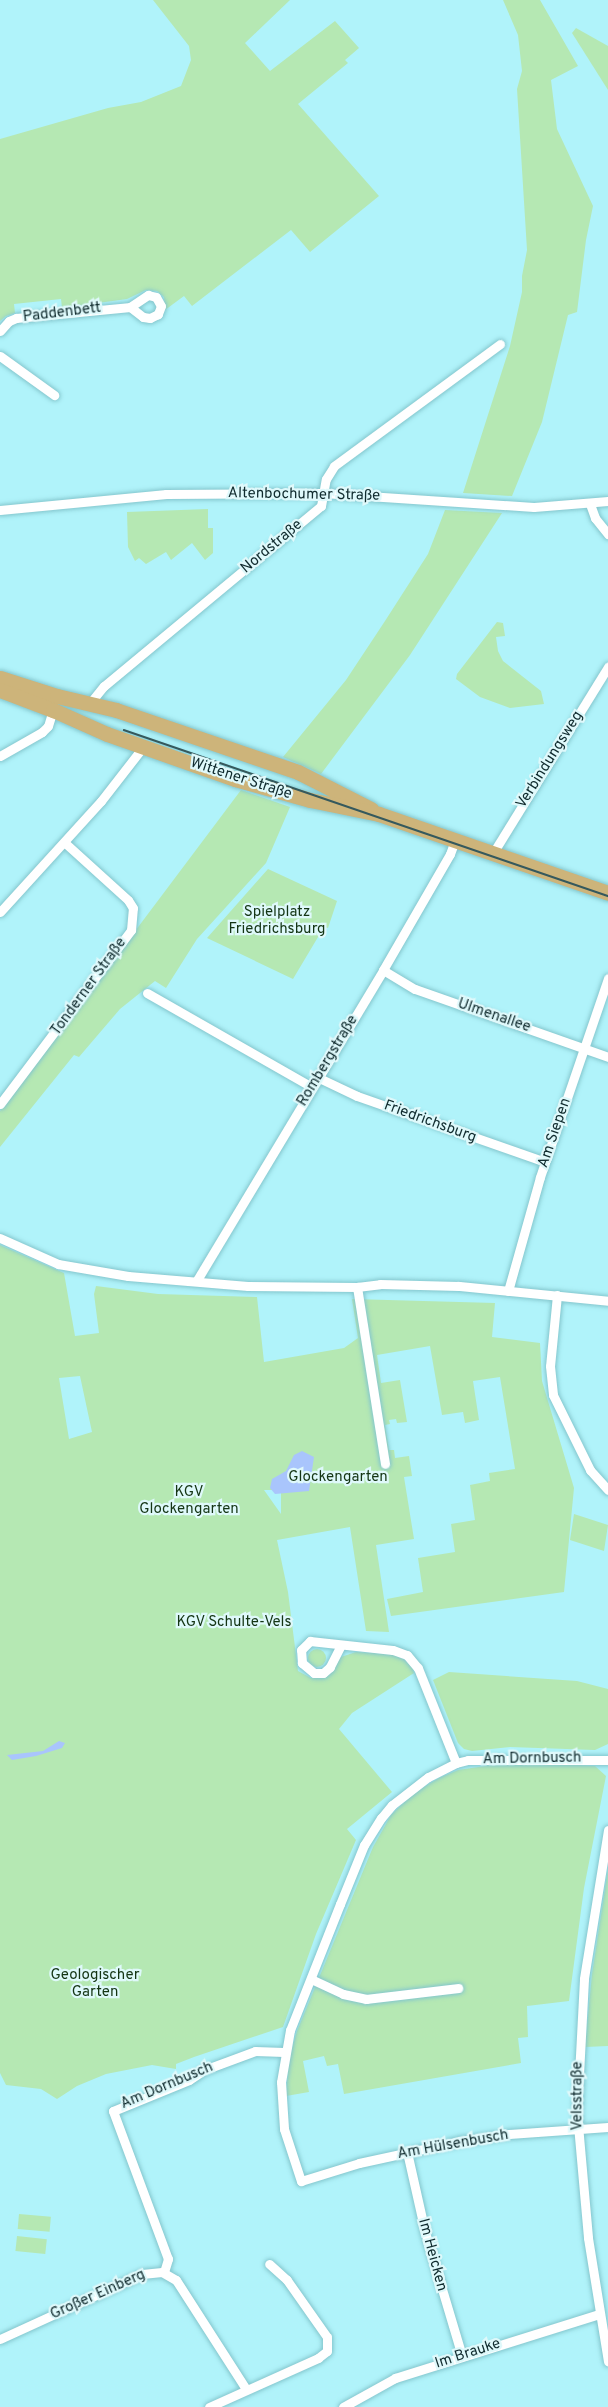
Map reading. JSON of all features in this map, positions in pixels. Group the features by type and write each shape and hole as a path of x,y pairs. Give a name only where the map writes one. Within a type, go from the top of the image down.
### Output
{"main road":[{"name":"Wittener Straße","path":"0,678 116,710 298,772 346,794 379,814"},
{"name":"Wittener Straße","path":"0,690 53,710 106,734 271,790 338,807 379,814 608,893"},
{"path":"106,734 116,710"}],"street":[{"name":"Paddenbett","path":"0,331 9,321 16,318 130,306"},
{"name":"Nordstraße","path":"90,703 104,686 321,506 326,479 334,466 500,344"},
{"path":"0,356 54,395"},
{"name":"Altenbochumer Straße","path":"0,510 166,494 323,493 534,507 608,501"},
{"path":"590,504 595,518 608,534"},
{"name":"Verbindungsweg","path":"493,853 608,667"},
{"path":"0,756 42,732 48,726 53,710"},
{"path":"0,912 115,785 143,747"},
{"name":"Rombergstraße","path":"197,1280 383,970 450,854 455,840"},
{"name":"Tonderner Straße","path":"0,1104 131,930 133,908 128,900 64,842"},
{"name":"Ulmenallee","path":"383,970 415,989 608,1057"},
{"name":"Am Siepen","path":"508,1291 545,1162 608,978"},
{"path":"147,993 312,1087"},
{"name":"Friedrichsburg","path":"317,1077 357,1096 545,1162"},
{"path":"0,1238 58,1264 86,1270 248,1286 357,1287 391,1284 608,1300"},
{"path":"357,1287 385,1464"},
{"path":"557,1295 550,1366 553,1395 590,1470 608,1490"},
{"path":"341,1644 330,1667 323,1672 314,1673 302,1663 301,1650 310,1641 341,1644 393,1650 414,1660 456,1763"},
{"name":"Am Dornbusch","path":"301,2181 291,2157 282,2115 281,2082 284,2052 290,2030 364,1845 381,1818 405,1794 428,1777 456,1763 489,1758 608,1760"},
{"name":"Velsstraße","path":"608,1830 584,1979 579,2046 577,2128 599,2314 608,2361"},
{"path":"311,1979 349,1996 366,1999 458,1989"},
{"name":"Am Dornbusch","path":"164,2272 168,2259 113,2111 189,2080 204,2070 255,2051 284,2052"},
{"name":"Am Hülsenbusch","path":"301,2181 359,2163 407,2152 509,2134 608,2127"},
{"name":"Im Heicken","path":"407,2152 425,2232 462,2356"},
{"path":"209,2407 323,2356 328,2346 327,2337 287,2280 269,2264"},
{"name":"Großer Einberg","path":"0,2339 142,2274 164,2272 177,2280 246,2389"},
{"name":"Im Brauke","path":"343,2407 395,2378 599,2314"}],"green space":[{"path":"153,0 290,0 245,43 270,71 335,21 359,48 345,60 348,63 298,104 379,196 310,252 291,230 192,306 184,296 165,310 164,297 157,291 146,290 127,299 62,308 61,299 14,304 15,313 0,321 0,139 108,108 141,102 181,86 191,60 189,46"},
{"path":"503,0 540,0 578,66 551,80 557,129 593,206 586,240 577,312 568,315 542,422 512,496 463,493 510,346 522,292 522,276 527,250 517,89 522,71 518,35"},
{"path":"576,28 608,46 608,90 572,33"},
{"path":"208,509 208,528 213,528 213,553 205,560 192,543 171,560 166,552 146,564 139,558 135,561 128,547 127,512"},
{"path":"445,510 502,513 410,655 321,774 283,757 346,680 385,621 428,554"},
{"path":"497,622 503,623 505,636 496,637 498,651 503,661 541,691 544,704 510,708 480,697 456,679 457,674"},
{"path":"241,790 290,807 266,863 197,939 166,988 155,981 120,1009 79,1057 74,1055 0,1147 0,1111"},
{"name":"Spielplatz Friedrichsburg","path":"268,869 337,901 328,928 324,927 293,979 207,938"},
{"path":"0,1245 64,1273 75,1336 99,1333 94,1294 96,1286 158,1294 257,1297 264,1362 344,1348 358,1338 352,1299 495,1303 492,1337 540,1343 542,1381 574,1488 564,1592 391,1616 387,1599 423,1592 418,1558 455,1552 451,1524 475,1520 470,1485 490,1481 489,1473 515,1469 500,1377 473,1381 479,1420 465,1423 463,1412 442,1415 430,1346 377,1355 381,1383 400,1380 407,1422 397,1423 396,1419 389,1420 390,1424 385,1425 389,1450 394,1450 395,1458 409,1456 412,1476 404,1477 414,1539 376,1545 389,1632 366,1631 350,1527 277,1540 288,1592 298,1671 311,1678 323,1678 329,1675 341,1657 356,1652 393,1654 407,1661 414,1673 352,1713 339,1729 392,1792 347,1829 356,1840 316,1934 283,2027 176,2064 176,2069 152,2065 106,2074 77,2086 57,2099 41,2089 6,2085 0,2073","holes":["80,1376 92,1432 69,1439 59,1378","264,1490 281,1490 281,1514"]},
{"path":"574,1514 608,1525 604,1551 570,1540"},
{"path":"317,1649 325,1654 326,1658 321,1666 317,1667 309,1662 308,1658 313,1650"},
{"path":"449,1672 577,1681 608,1689 608,1744 595,1750 510,1747 472,1751 464,1749 458,1743 433,1680"},
{"path":"492,1765 595,1766 606,1776 584,1888 569,2001 527,2006 528,2037 518,2038 521,2063 344,2094 338,2064 327,2066 324,2056 303,2061 309,2092 286,2096 289,2059 297,2031 373,1847 391,1815 414,1793 458,1770"},
{"path":"608,1869 608,2046 585,2047 592,1974"},
{"path":"19,2214 51,2217 50,2232 18,2229"},
{"path":"17,2236 47,2239 45,2254 15,2251"}],"water":[{"path":"302,1451 314,1457 309,1491 275,1494 270,1488 272,1479 286,1471 294,1455"},
{"path":"59,1741 65,1743 62,1748 36,1756 12,1760 7,1755 43,1751"}],"tram line":[{"path":"124,730 608,896"}],"park label":[{"name":"Glockengarten","path":"338,1478"},
{"name":"KGV Glockengarten","path":"189,1500"},
{"name":"KGV Schulte-Vels","path":"234,1623"},
{"name":"Geologischer Garten","path":"95,1984"}]}
